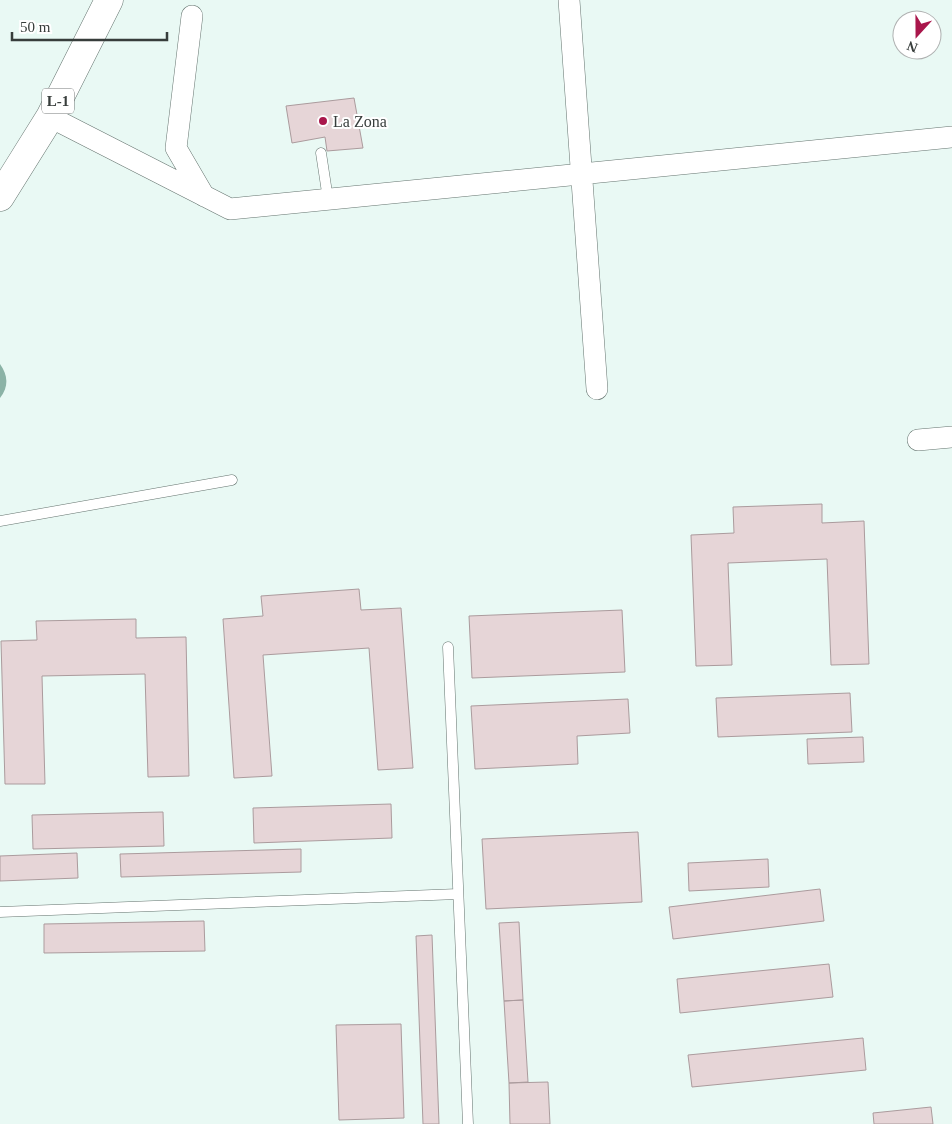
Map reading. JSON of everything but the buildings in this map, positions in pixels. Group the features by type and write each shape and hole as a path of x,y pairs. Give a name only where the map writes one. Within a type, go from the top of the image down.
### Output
{"main road":[{"name":"L-1","path":"0,198 50,117 109,0"}],"street":[{"path":"569,0 597,389"},
{"path":"192,16 176,148 204,196"},
{"path":"50,117 230,209 952,137"},
{"path":"918,440 952,437"}],"lane":[{"path":"320,153 328,199"},
{"path":"0,521 232,480"},
{"path":"448,647 468,1124"},
{"path":"0,912 458,894"}],"shaded area":[{"path":"0,364 5,372 6,385 0,398"}],"place":[{"name":"La Zona","path":"323,121"}]}
